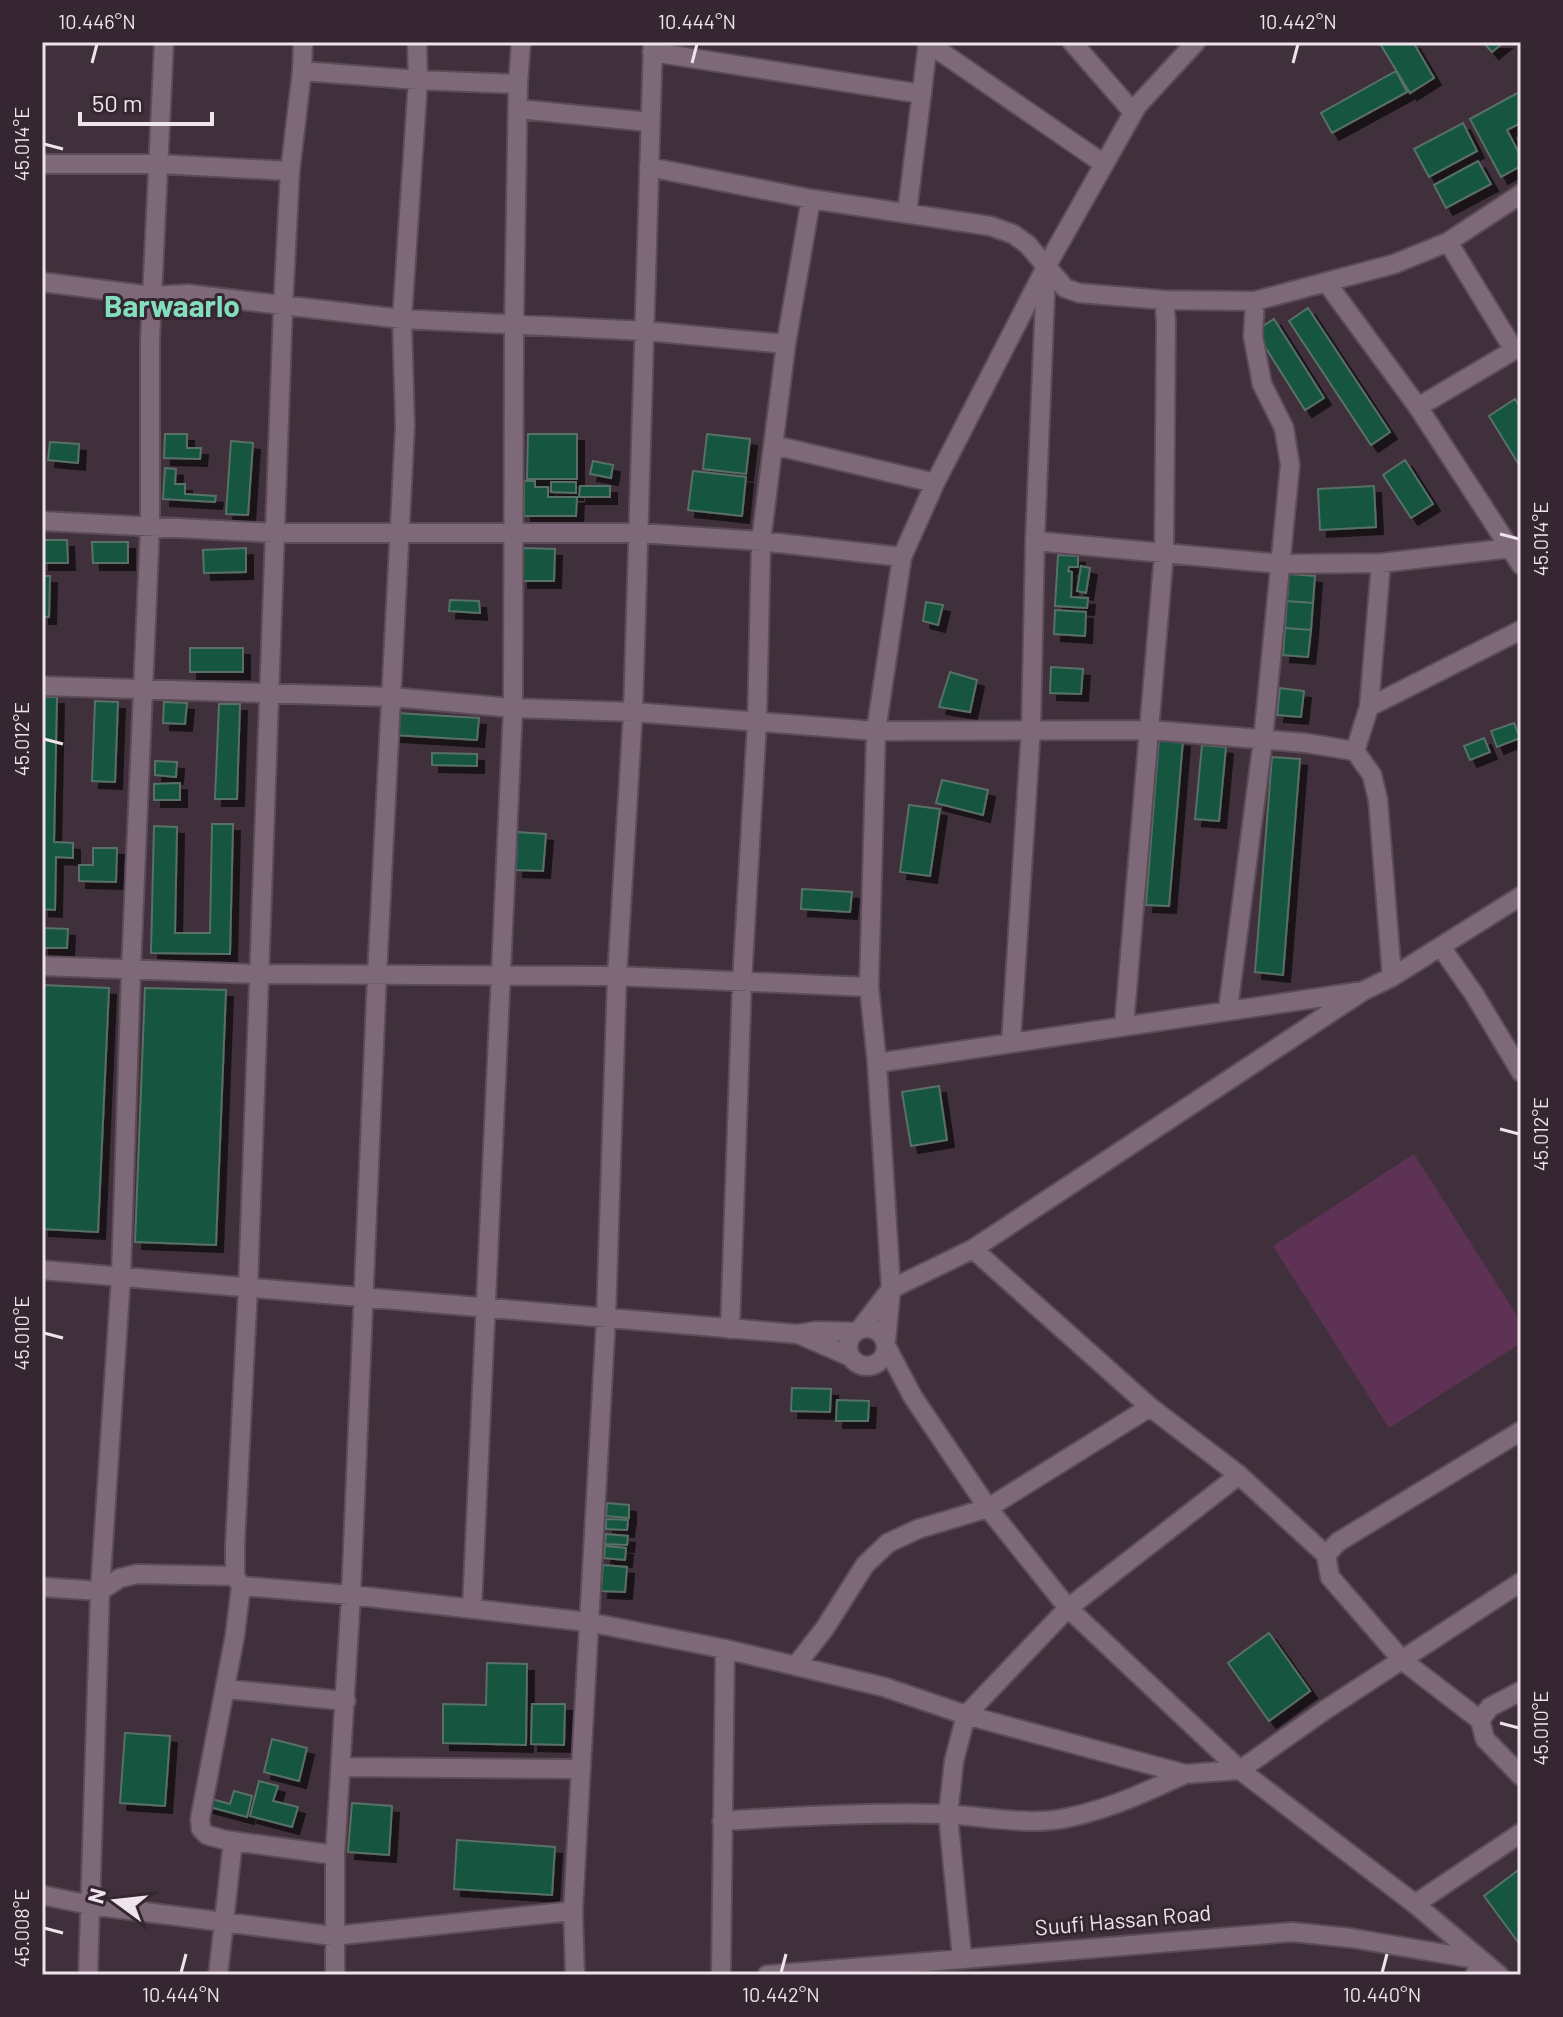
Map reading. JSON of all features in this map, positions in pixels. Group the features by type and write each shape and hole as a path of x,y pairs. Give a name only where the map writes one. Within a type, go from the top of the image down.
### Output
{"street":[{"path":"88,1975 100,1591 121,1276 150,527 152,296 164,42"},
{"path":"303,42 290,171 283,307 238,1581 226,1689 200,1819 201,1829 207,1835 335,1855"},
{"path":"335,1975 335,1855 346,1701 377,974 405,426 402,319 418,80 417,42"},
{"path":"472,1608 513,708 514,324 521,42"},
{"path":"1072,42 1133,112"},
{"path":"907,213 928,43 1104,164"},
{"path":"858,1362 877,1364 886,1344 891,1289 877,1063 869,987 876,731 902,557 935,483 1046,267 1133,112 1191,44"},
{"path":"575,1975 573,1911 606,1318 617,976 633,712 653,47 922,94"},
{"path":"302,71 518,84"},
{"path":"518,109 649,122"},
{"path":"42,164 159,164 290,171"},
{"path":"649,167 811,199 990,226 1013,234 1027,244 1065,288 1079,293 1164,300 1255,301 1394,264 1448,242 1521,194"},
{"path":"730,1329 742,982 757,722 761,541 786,344 811,199"},
{"path":"1418,407 1518,348 1448,242"},
{"path":"1011,1042 1031,729 1046,267"},
{"path":"42,282 152,296 188,294 402,319 646,331 786,344"},
{"path":"1326,282 1516,548 1521,565"},
{"path":"1124,1026 1164,553 1164,300"},
{"path":"1228,1009 1263,740 1290,465 1284,428 1262,384 1253,336 1255,301"},
{"path":"773,445 935,483"},
{"path":"42,521 276,533 639,533 761,541 902,557"},
{"path":"1035,541 1281,564 1381,563 1516,548"},
{"path":"1355,751 1369,707 1381,563"},
{"path":"1369,707 1521,630"},
{"path":"42,686 392,697 513,708 633,712 876,731 1151,730 1355,751 1372,775 1378,800 1392,977"},
{"path":"858,1362 849,1341 891,1289 973,1249 1363,991 1392,977 1521,896"},
{"path":"1441,947 1474,994 1521,1072"},
{"path":"42,966 258,974 617,976 869,987"},
{"path":"877,1063 1363,991"},
{"path":"973,1249 1150,1407 1239,1475 1326,1555 1330,1577 1402,1660 1480,1720 1485,1739 1521,1776"},
{"path":"42,1270 798,1334 873,1328 886,1344 913,1397 988,1508 1068,1608 1240,1770 1415,1904 1478,1968 1499,1975"},
{"path":"798,1334 858,1362 913,1397"},
{"path":"797,1664 847,1596 865,1565 888,1543 918,1529 988,1508 1150,1407"},
{"path":"1326,1555 1338,1542 1521,1431"},
{"path":"962,1958 948,1815 954,1761 966,1715 1068,1608 1239,1475"},
{"path":"42,1587 100,1591 120,1578 137,1574 238,1581 588,1622 797,1664 884,1687 966,1715 1185,1774 1240,1770 1521,1582"},
{"path":"721,1975 725,1649"},
{"path":"226,1689 346,1701"},
{"path":"1480,1720 1490,1707 1521,1691"},
{"path":"342,1767 581,1769"},
{"path":"722,1821 814,1815 948,1815 1033,1822 1069,1818 1123,1803 1185,1774"},
{"path":"1415,1904 1521,1833"},
{"path":"218,1975 233,1841"},
{"path":"42,1895 90,1905 333,1936 573,1911"},
{"name":"Suufi Hassan Road","path":"767,1975 1292,1932 1351,1938 1478,1968"}],"shaded area":[{"path":"1414,1154 1521,1322 1521,1343 1389,1428 1273,1246"}],"building":[{"path":"1379,42 1413,42 1434,78 1410,93"},
{"path":"1483,42 1504,42 1492,52"},
{"path":"1396,71 1407,92 1332,133 1321,113"},
{"path":"1521,91 1521,123 1507,130 1521,157 1521,166 1501,177 1470,119"},
{"path":"1463,123 1477,151 1429,177 1414,149"},
{"path":"1478,161 1491,184 1446,208 1434,185"},
{"path":"1308,308 1390,432 1371,445 1289,321"},
{"path":"1274,319 1324,398 1305,410 1255,331"},
{"path":"1515,399 1521,409 1521,468 1489,416"},
{"path":"165,434 187,434 187,448 201,448 200,459 164,458"},
{"path":"528,434 577,434 577,479 527,479"},
{"path":"707,434 750,439 746,474 703,469"},
{"path":"231,441 253,443 248,515 226,514"},
{"path":"50,442 79,444 78,463 48,460"},
{"path":"1405,460 1433,504 1411,518 1383,475"},
{"path":"593,461 613,465 611,478 590,474"},
{"path":"165,468 176,469 175,484 185,484 185,494 216,496 215,502 163,499"},
{"path":"693,471 746,477 742,516 688,510"},
{"path":"524,481 535,481 535,487 548,487 548,497 577,497 576,516 524,516"},
{"path":"551,482 576,482 576,493 551,492"},
{"path":"580,486 610,486 610,497 579,497"},
{"path":"1374,486 1376,527 1320,530 1318,489"},
{"path":"42,540 67,540 68,563 42,563"},
{"path":"92,542 128,542 128,563 93,563"},
{"path":"246,548 246,572 204,573 203,550"},
{"path":"522,548 555,549 554,581 521,581"},
{"path":"1058,555 1078,556 1078,567 1069,567 1068,571 1072,572 1071,597 1088,598 1087,608 1055,606"},
{"path":"1081,566 1090,568 1086,593 1077,591"},
{"path":"1289,574 1315,576 1313,603 1287,601"},
{"path":"42,576 50,576 49,617 42,617"},
{"path":"450,600 479,601 480,613 449,611"},
{"path":"1287,601 1313,603 1311,630 1285,628"},
{"path":"926,602 943,605 938,625 923,621"},
{"path":"1055,610 1086,612 1085,636 1054,634"},
{"path":"1285,628 1311,630 1308,657 1283,655"},
{"path":"190,648 243,648 243,672 190,672"},
{"path":"1051,667 1083,669 1081,694 1050,693"},
{"path":"950,672 977,680 970,712 939,707"},
{"path":"1280,688 1304,691 1301,717 1277,715"},
{"path":"42,697 57,697 54,842 73,843 73,858 56,857 55,910 42,909"},
{"path":"95,701 118,702 115,782 92,781"},
{"path":"164,702 187,703 185,724 163,723"},
{"path":"219,704 240,704 237,799 215,799"},
{"path":"396,713 479,718 477,740 394,735"},
{"path":"1514,723 1520,738 1497,747 1491,731"},
{"path":"1159,738 1183,740 1169,906 1146,905"},
{"path":"1484,738 1490,752 1470,760 1464,746"},
{"path":"1202,745 1226,747 1219,821 1195,819"},
{"path":"432,753 477,754 477,766 432,765"},
{"path":"1272,757 1300,759 1283,975 1255,972"},
{"path":"155,761 177,762 176,777 155,775"},
{"path":"942,780 988,790 983,815 936,803"},
{"path":"180,783 180,800 154,800 154,784"},
{"path":"909,805 940,809 930,876 900,872"},
{"path":"212,824 233,824 230,954 151,953 154,826 177,827 175,933 210,933"},
{"path":"517,832 546,834 543,871 516,870"},
{"path":"93,848 117,848 116,882 79,881 79,865 93,865"},
{"path":"802,889 852,892 850,912 801,909"},
{"path":"42,928 68,929 67,948 42,948"},
{"path":"42,985 109,988 98,1232 42,1229"},
{"path":"145,988 226,990 216,1245 135,1242"},
{"path":"939,1086 947,1140 911,1146 902,1092"},
{"path":"792,1388 831,1389 830,1412 791,1411"},
{"path":"837,1400 869,1401 868,1421 836,1421"},
{"path":"607,1503 629,1505 629,1518 606,1516"},
{"path":"606,1519 628,1520 627,1530 606,1529"},
{"path":"606,1534 628,1536 627,1545 605,1544"},
{"path":"605,1546 626,1548 625,1560 604,1558"},
{"path":"603,1565 627,1567 625,1592 601,1591"},
{"path":"1269,1633 1310,1691 1269,1721 1228,1663"},
{"path":"487,1663 527,1664 526,1745 443,1743 443,1704 486,1705"},
{"path":"532,1704 565,1704 564,1745 531,1744"},
{"path":"125,1733 170,1736 165,1806 120,1803"},
{"path":"272,1739 307,1748 299,1781 264,1772"},
{"path":"259,1781 278,1786 273,1801 298,1807 292,1827 250,1816"},
{"path":"234,1791 252,1796 247,1817 206,1806 208,1798 230,1804"},
{"path":"352,1803 392,1806 389,1855 348,1852"},
{"path":"457,1840 555,1847 552,1895 454,1889"},
{"path":"1521,1868 1521,1946 1484,1896"}],"district":[{"name":"Barwaarlo","path":"172,307"}]}
